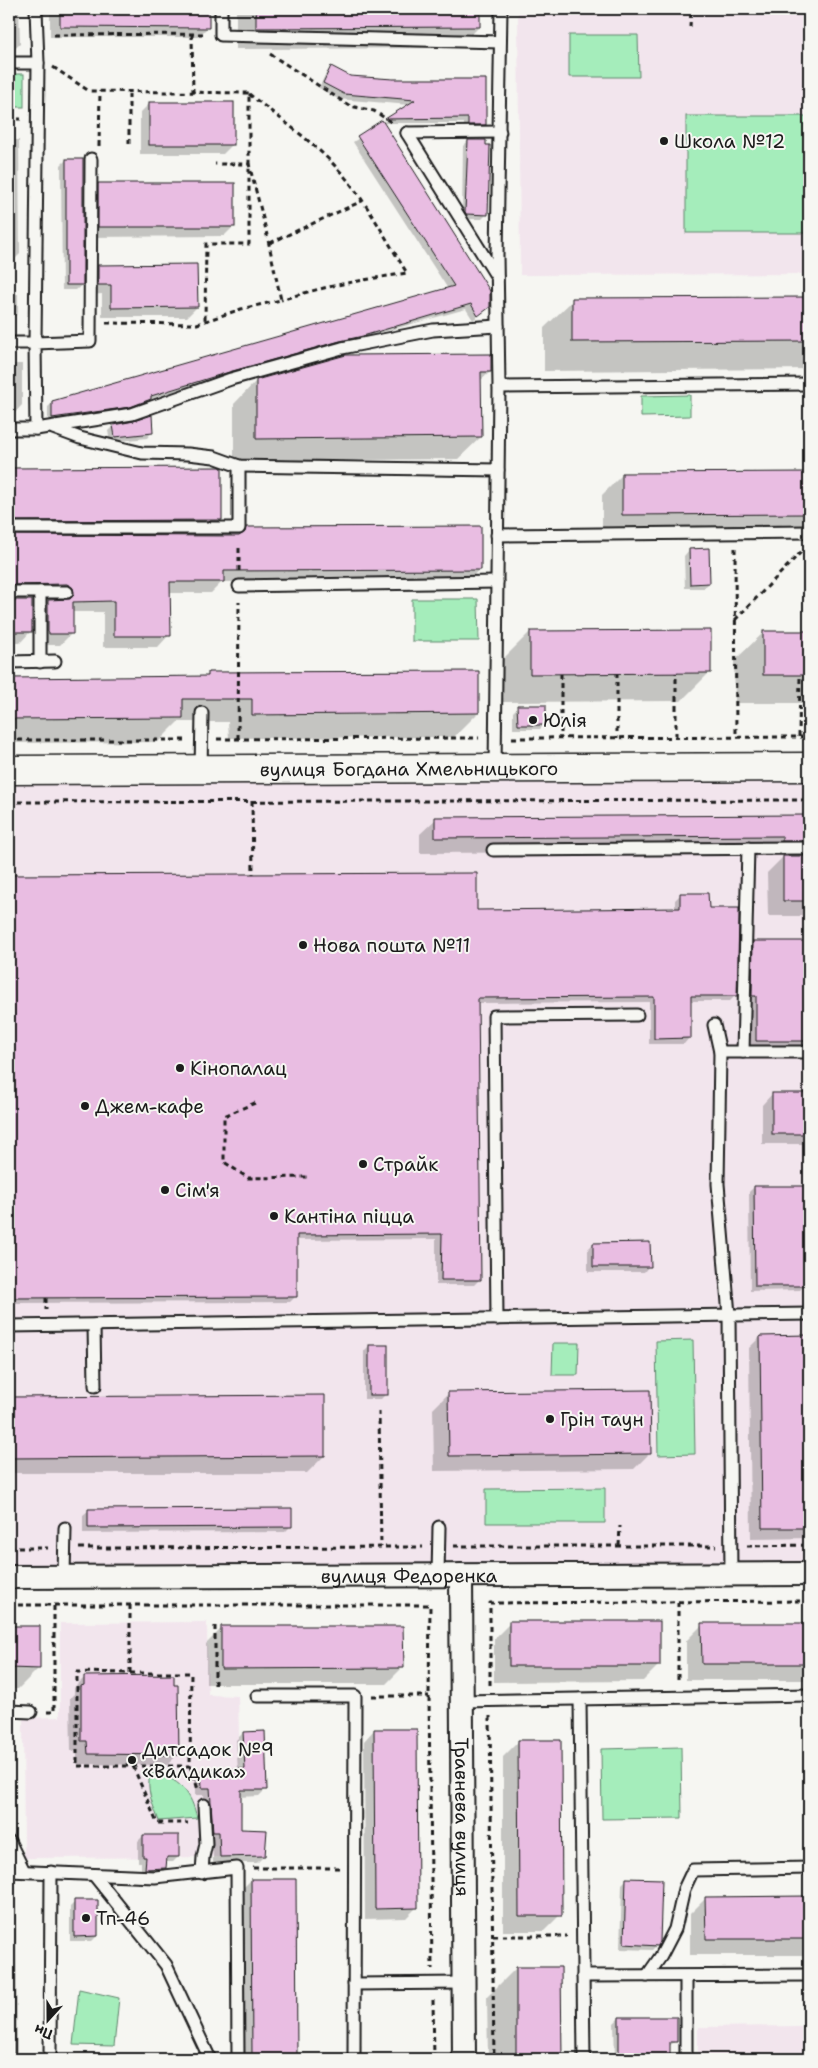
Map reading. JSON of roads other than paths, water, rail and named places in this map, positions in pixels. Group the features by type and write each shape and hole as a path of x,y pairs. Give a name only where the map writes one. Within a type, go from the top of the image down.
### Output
{"street":[{"name":"вулиця Богдана Хмельницького","path":"9,770 809,767"},
{"name":"вулиця Федоренка","path":"9,1577 809,1574"},
{"name":"Травнева вулиця","path":"461,1575 464,2059"}],"lane":[{"path":"36,9 38,34 36,429"},
{"path":"222,9 221,35 500,42"},
{"path":"495,769 500,9"},
{"path":"9,63 38,63"},
{"path":"498,278 407,133 500,132"},
{"path":"9,343 90,340 91,159"},
{"path":"9,429 36,429 132,414 231,379 342,348 432,330 498,326"},
{"path":"499,387 809,384"},
{"path":"50,427 80,438 142,453 188,454 214,457 239,466 498,470"},
{"path":"9,528 240,528 239,466"},
{"path":"497,535 809,532"},
{"path":"239,586 497,582"},
{"path":"9,592 67,592"},
{"path":"40,592 40,662"},
{"path":"9,662 55,661"},
{"path":"201,770 202,713"},
{"path":"743,1052 748,848"},
{"path":"493,850 809,848"},
{"path":"497,1319 494,1016 637,1015"},
{"path":"714,1025 720,1052 718,1184 729,1315 731,1574"},
{"path":"720,1052 809,1052"},
{"path":"9,1326 809,1314"},
{"path":"94,1325 95,1386"},
{"path":"438,1575 439,1527"},
{"path":"64,1576 65,1528"},
{"path":"462,1701 809,1695"},
{"path":"257,1696 355,1696 354,2059"},
{"path":"580,1699 584,2059"},
{"path":"9,1711 31,1712"},
{"path":"202,1873 206,1844 204,1805"},
{"path":"9,1840 24,1872"},
{"path":"9,1872 155,1877 237,1868 238,2059"},
{"path":"647,1976 661,1956 675,1929 684,1889 693,1870 809,1868"},
{"path":"50,2059 51,1872"},
{"path":"94,1875 166,1965 210,2059"},
{"path":"583,1976 809,1975"},
{"path":"686,1977 686,2059"},
{"path":"354,1984 463,1984"}],"place":[{"name":"Школа №12","path":"664,141"},
{"name":"Юлія","path":"533,720"},
{"name":"Нова пошта №11","path":"303,945"},
{"name":"Кінопалац","path":"180,1068"},
{"name":"Джем-кафе","path":"85,1106"},
{"name":"Страйк","path":"363,1164"},
{"name":"Сім'я","path":"165,1190"},
{"name":"Кантіна піцца","path":"274,1216"},
{"name":"Грін таун","path":"550,1419"},
{"name":"Дитсадок №9 «Валдика»","path":"132,1760"},
{"name":"Тп-46","path":"86,1918"}]}
